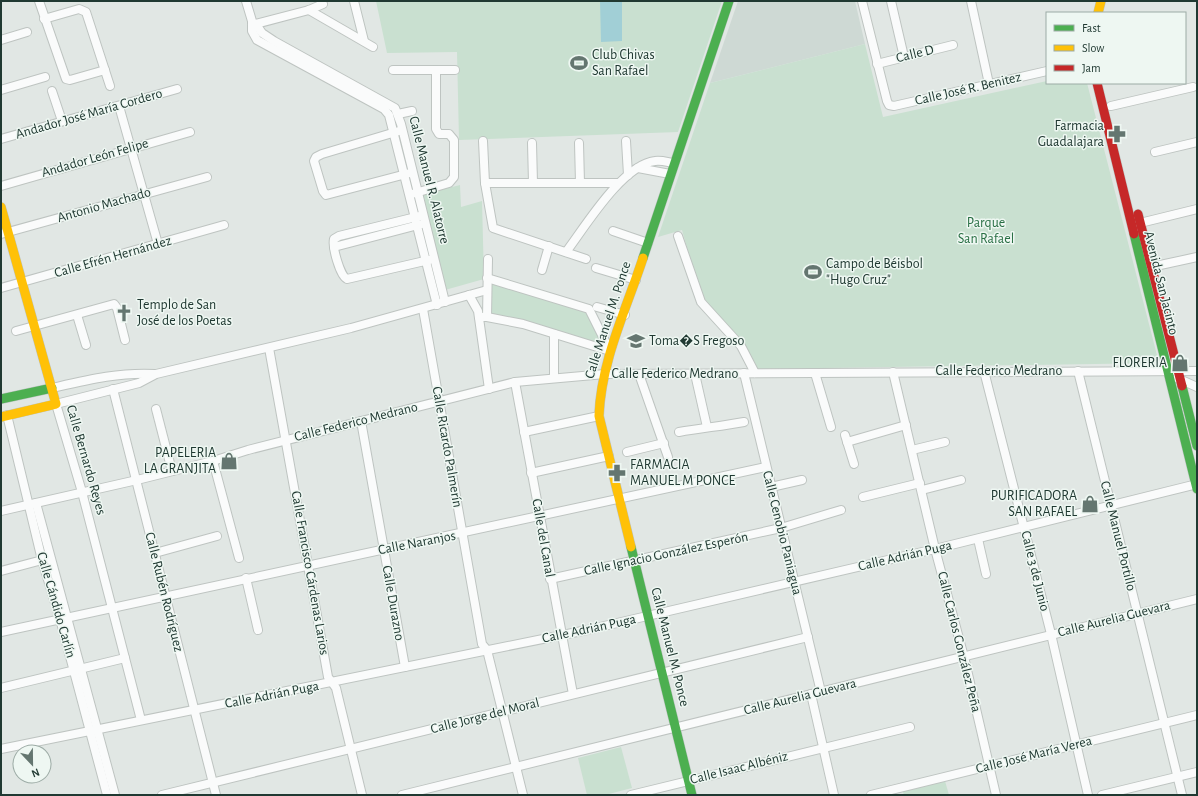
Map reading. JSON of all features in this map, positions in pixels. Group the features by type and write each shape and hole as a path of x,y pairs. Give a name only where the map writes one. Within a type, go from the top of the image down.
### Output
{"street":[{"path":"39,1 66,79 70,80 105,70"},
{"name":"Calle Manuel R. Alatorre","path":"246,1 253,23 255,38 272,44 385,101 394,108 398,114 399,131 413,193 441,303"},
{"path":"354,1 364,41"},
{"name":"Calle Manuel M. Ponce","path":"692,795 599,416 599,401 610,351 625,315 673,163 729,1"},
{"path":"862,1 877,64"},
{"path":"892,1 904,57"},
{"path":"971,1 989,84"},
{"path":"1090,12 1092,1"},
{"path":"1098,12 1100,1"},
{"path":"253,23 309,10 323,4"},
{"path":"44,19 79,10 85,10 88,14 110,86"},
{"path":"309,10 372,47"},
{"path":"1,40 27,32"},
{"name":"Calle Manuel R. Alatorre","path":"272,44 384,109 389,114 399,131"},
{"name":"Calle D","path":"877,64 952,45"},
{"name":"Calle José R. Benitez","path":"877,64 889,105 894,106 1046,71"},
{"path":"393,70 455,70"},
{"path":"413,193 449,184 454,178 454,138 449,134 439,134 436,129 436,70"},
{"path":"1,90 45,77"},
{"name":"Avenida San Jacinto","path":"1097,84 1174,375 1197,446"},
{"name":"Avenida San Jacinto","path":"1104,84 1151,266 1197,486"},
{"path":"1111,106 1193,88"},
{"name":"Andador José María Cordero","path":"1,139 177,89"},
{"path":"52,91 62,121"},
{"path":"119,106 158,244"},
{"path":"398,114 412,111"},
{"path":"399,131 322,154 316,157 314,161 323,191 326,194 409,174"},
{"name":"Andador León Felipe","path":"1,186 190,132"},
{"path":"483,141 485,183 491,224 494,229 586,259"},
{"path":"626,141 628,175"},
{"path":"1155,152 1197,142"},
{"path":"579,143 580,183"},
{"path":"532,144 533,183"},
{"path":"566,252 618,183 638,168 655,161 673,163"},
{"path":"638,168 670,174"},
{"name":"Antonio Machado","path":"4,233 206,177"},
{"path":"485,183 618,183"},
{"name":"Calle Bernardo Reyes","path":"1,208 4,233 22,282 82,492 141,720"},
{"path":"1140,223 1197,210"},
{"path":"420,221 339,236 334,239 334,247 341,274 347,279 430,260"},
{"name":"Calle Efrén Hernández","path":"1,288 224,225"},
{"path":"613,231 648,243"},
{"path":"678,236 701,302 741,346 755,373"},
{"path":"542,270 549,246"},
{"path":"1151,266 1197,257"},
{"path":"488,259 487,290 483,317 489,389"},
{"path":"596,268 636,280"},
{"path":"487,278 589,309 610,351"},
{"path":"4,416 139,383 156,374 269,348 423,309 487,290"},
{"path":"469,295 483,317 523,324 610,351"},
{"path":"16,331 116,305 125,340"},
{"path":"597,307 625,315"},
{"name":"Calle Ricardo Palmerín","path":"423,309 438,402 482,644 487,650 523,795"},
{"path":"77,315 86,345"},
{"path":"554,334 554,378"},
{"name":"Calle Francisco Cárdenas Larios","path":"269,348 328,677 336,688 352,748 362,795"},
{"name":"Calle 3 de Junio","path":"984,371 1024,528 1088,795"},
{"name":"Calle Federico Medrano","path":"1,511 172,472 361,420 515,382 606,374 1078,371 1174,375 1197,371"},
{"name":"Calle Manuel Portillo","path":"1078,371 1182,795"},
{"name":"Calle Carlos González Peña","path":"893,372 935,549 964,657 988,766 996,795"},
{"path":"1,399 110,375 136,373 156,374"},
{"name":"Calle Cenobio Paniagua","path":"744,373 821,692"},
{"path":"815,373 830,427"},
{"path":"639,374 668,457"},
{"path":"695,374 707,427"},
{"path":"1174,375 1197,387"},
{"name":"Calle del Canal","path":"515,382 550,579 573,694"},
{"name":"Calle Rubén Rodríguez","path":"113,389 216,795"},
{"path":"156,409 172,472"},
{"name":"Calle Cándido Carlín","path":"4,416 33,504 94,730 115,795"},
{"path":"524,432 599,416"},
{"name":"Calle Durazno","path":"361,420 405,668"},
{"path":"680,432 707,427 714,428 744,422"},
{"path":"854,464 846,438 906,425"},
{"path":"912,450 945,442"},
{"path":"628,452 664,443"},
{"path":"531,473 609,456"},
{"path":"213,461 239,558"},
{"name":"Calle Naranjos","path":"1,632 766,467"},
{"path":"771,487 802,480"},
{"path":"863,496 961,480"},
{"name":"Calle Adrián Puga","path":"1,749 561,636 978,539 1197,486"},
{"name":"Calle Ignacio González Esperón","path":"550,579 781,528 841,510"},
{"path":"155,553 217,536"},
{"path":"978,539 986,574"},
{"path":"1,570 47,559"},
{"path":"246,578 258,630"},
{"name":"Calle Aurelia Guevara","path":"402,795 964,657 1137,612 1197,599"},
{"name":"Calle Jorge del Moral","path":"162,795 808,637"},
{"path":"1,688 125,658"},
{"path":"811,694 834,795"},
{"name":"Calle José María Verea","path":"871,795 1197,715"},
{"name":"Calle Isaac Albéniz","path":"631,795 910,726"},
{"name":"Calle Cándido Carlín","path":"94,730 107,795"},
{"path":"1102,795 1197,772"}],"shaded area":[{"path":"738,1 855,1 865,44 710,83"}],"green space":[{"name":"Club Chivas San Rafael","path":"376,1 722,1 678,132 459,140 457,52 387,53"},
{"name":"Parque San Rafael","path":"865,44 883,117 1046,81 1046,84 1087,84 1159,363 756,369 705,304 698,287 682,230 658,237 710,83"},
{"path":"460,185 461,207 482,201 484,279 445,290 420,195"},
{"path":"491,282 588,311 605,345 502,316 492,316"},
{"path":"621,747 632,788 605,795 587,795 578,758"},
{"path":"945,781 949,795 904,795 903,792"}],"water":[{"path":"600,1 622,1 622,41 601,42"}],"traffic: fast":[{"path":"643,258 729,1"},
{"path":"1134,234 1197,489"},
{"path":"1182,386 1197,446"},
{"path":"1,399 52,388"},
{"path":"631,547 692,795"}],"traffic: slow":[{"path":"1098,12 1101,1"},
{"path":"1,207 56,404 1,417"},
{"path":"631,547 599,416 604,375 609,356 643,258"}],"traffic: jam":[{"path":"1097,84 1134,234"},
{"path":"1138,214 1182,386"}],"place":[{"name":"Club Chivas San Rafael","path":"579,63"},
{"name":"Farmacia Guadalajara","path":"1117,134"},
{"name":"Campo de Béisbol \"Hugo Cruz\"","path":"813,272"},
{"name":"Templo de San José de los Poetas","path":"124,313"},
{"name":"Toma�S Fregoso","path":"636,341"},
{"name":"FLORERIA","path":"1180,363"},
{"name":"PAPELERIA LA GRANJITA","path":"229,461"},
{"name":"FARMACIA MANUEL M PONCE","path":"617,473"},
{"name":"PURIFICADORA SAN RAFAEL","path":"1090,504"}]}
